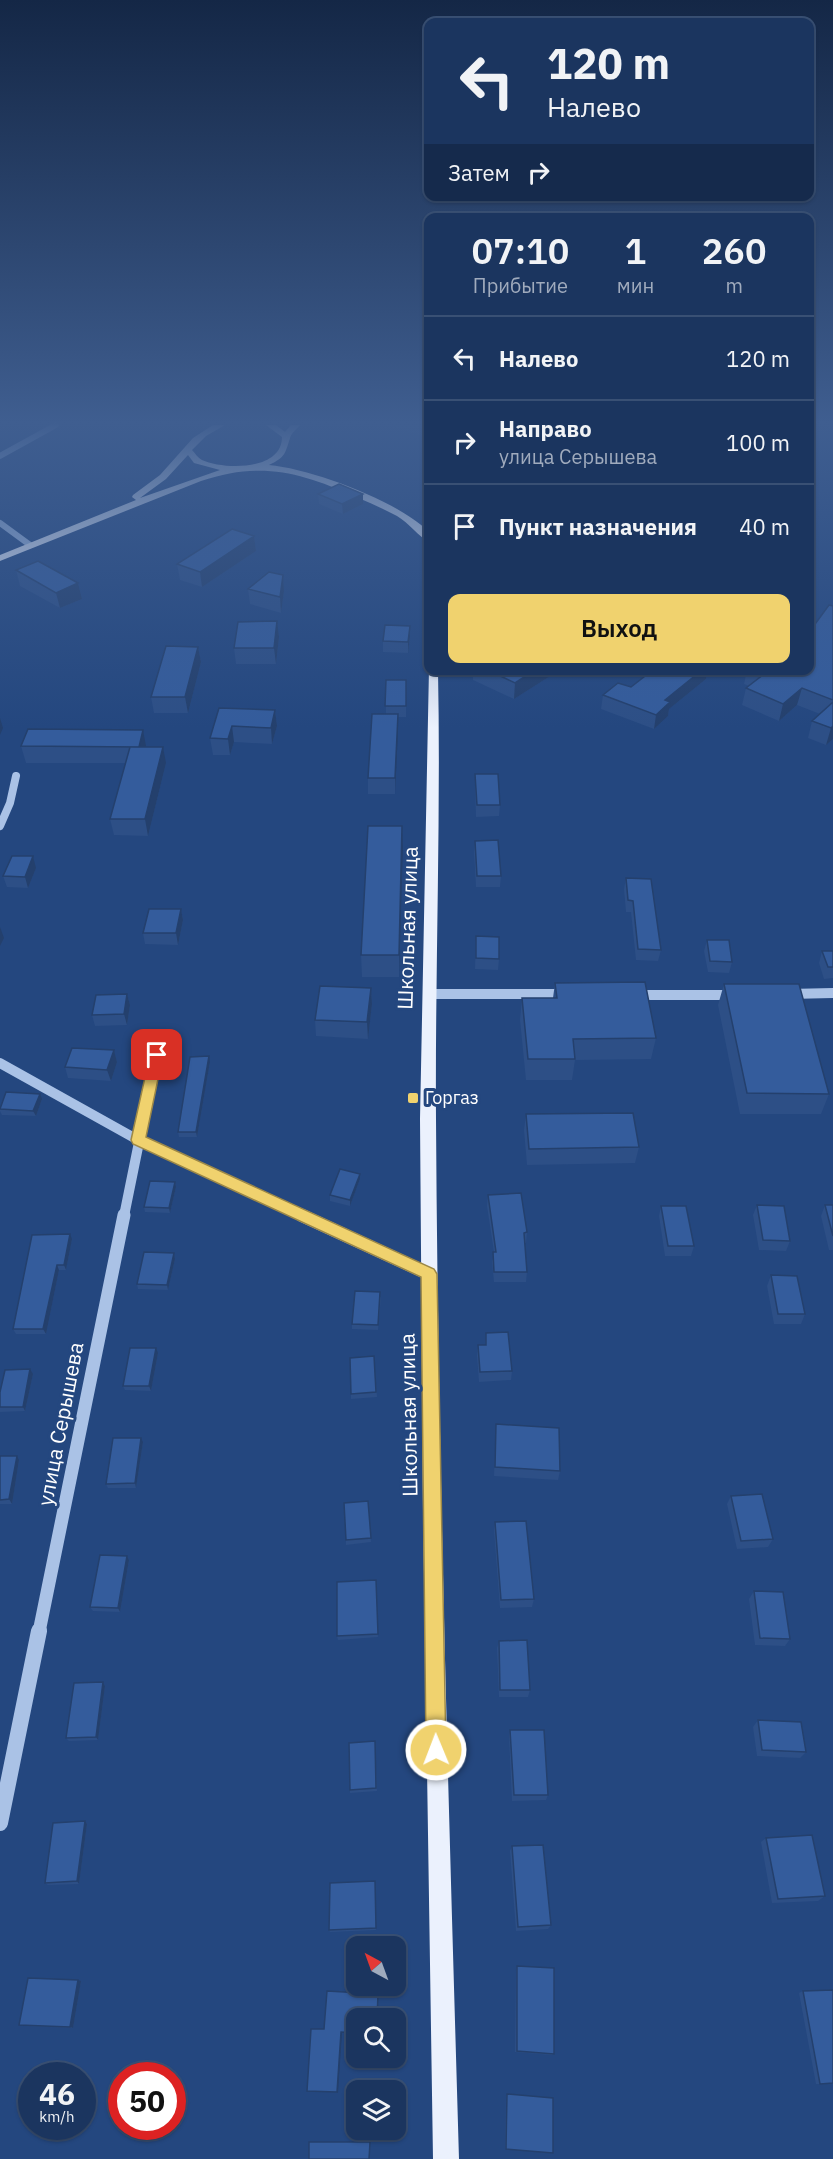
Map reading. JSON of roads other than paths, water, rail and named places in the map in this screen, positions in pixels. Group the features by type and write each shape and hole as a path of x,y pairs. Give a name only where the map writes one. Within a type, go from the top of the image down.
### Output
{"main road":[{"path":"0,558 76,526"},
{"name":"Школьная улица","path":"433,675 433,887 428,994 429,1274 436,1750 446,2159"}],"street":[{"path":"4,526 30,545"},
{"path":"0,826 10,803 16,776"},
{"path":"775,995 833,993"},
{"path":"428,994 572,994"},
{"path":"620,995 751,995"},
{"name":"улица Серышева","path":"0,1823 161,1034"},
{"path":"0,1063 138,1140 429,1274"}],"place":[{"name":"Горгаз","path":"413,1098"}]}
